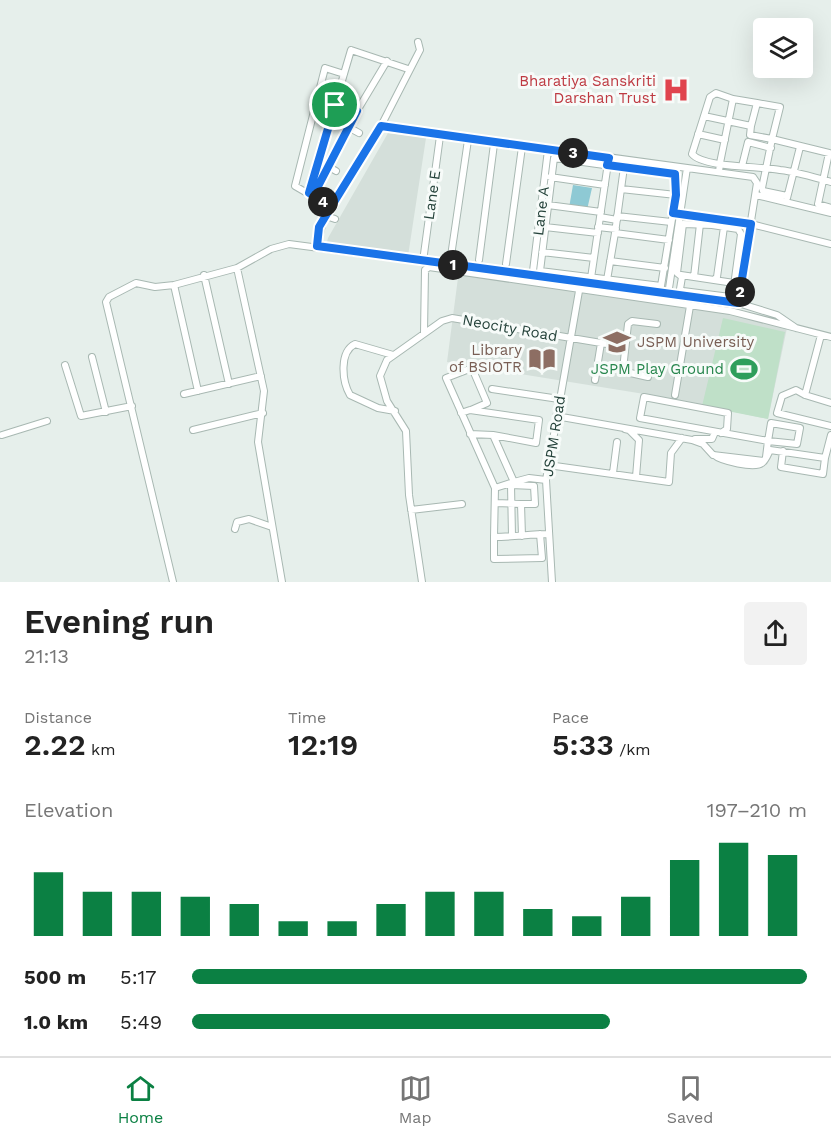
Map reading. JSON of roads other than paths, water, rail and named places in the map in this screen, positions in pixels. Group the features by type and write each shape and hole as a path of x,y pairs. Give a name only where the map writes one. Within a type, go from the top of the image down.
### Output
{"street":[{"path":"317,246 319,227 381,126 408,69 420,50 418,42"},
{"path":"311,194 351,50 408,69"},
{"path":"311,194 387,61"},
{"path":"331,207 295,186 325,68 344,74"},
{"path":"831,182 793,172 766,168 742,166 696,159 692,154 710,98 716,93 733,99 780,107 766,168 763,191 831,213"},
{"path":"719,172 733,99"},
{"path":"742,166 757,103"},
{"path":"335,105 357,111"},
{"path":"704,116 752,126"},
{"path":"173,582 107,299 136,283 155,288 237,268 284,244 317,246 602,282 660,287 663,284 665,268 670,255 671,222 676,213 675,174 624,167 608,161 548,150 381,126"},
{"path":"348,127 359,133"},
{"path":"698,134 725,140"},
{"path":"750,135 830,154 818,204 831,208"},
{"name":"Lane E","path":"424,254 440,136"},
{"path":"452,255 468,140"},
{"path":"748,142 771,148"},
{"path":"479,260 494,144"},
{"path":"506,264 522,147"},
{"path":"787,199 800,147"},
{"name":"Lane A","path":"533,271 548,150"},
{"path":"738,303 756,195 757,183 753,177 687,168 554,158 539,269 542,272 591,278 668,295 738,303 777,315 796,328"},
{"path":"591,278 608,161"},
{"path":"327,166 336,171"},
{"path":"602,282 609,264 624,167"},
{"path":"668,295 670,255 676,213 687,168"},
{"path":"550,177 605,182 676,195"},
{"path":"756,195 787,199"},
{"path":"548,205 617,218 671,222"},
{"path":"676,213 751,224 831,244"},
{"path":"326,216 335,219"},
{"path":"712,225 713,217"},
{"path":"681,275 680,289 683,291 728,297 733,293 741,234 738,229 712,225 683,224 677,273 734,283"},
{"path":"694,277 700,224"},
{"path":"545,227 615,231 669,240"},
{"path":"714,280 718,276 724,227"},
{"path":"542,252 609,264 665,268"},
{"path":"424,333 425,270 429,267 745,314 831,337"},
{"path":"237,268 264,391 258,442 282,582"},
{"path":"204,276 229,384"},
{"path":"174,285 198,391"},
{"name":"JSPM Road","path":"552,582 546,480 579,291"},
{"path":"675,395 690,306"},
{"name":"Neocity Road","path":"422,582 411,510 406,431 387,401 380,376 383,363 446,319 457,318 625,347"},
{"path":"648,377 624,371 625,347 630,321 657,324"},
{"path":"805,395 822,335"},
{"path":"393,355 355,344 347,351 344,363 350,395 378,408 395,411"},
{"path":"595,380 601,344"},
{"path":"92,357 106,412"},
{"path":"65,365 80,415 84,417 132,406"},
{"path":"462,413 487,403 472,368 446,378 495,488 494,559 542,558 540,534"},
{"path":"184,394 261,376"},
{"path":"492,389 559,399"},
{"path":"831,403 796,390 782,396 777,414 831,426"},
{"path":"692,440 712,439 718,432 726,429 728,413 644,397 640,418 718,432 768,441 796,444 800,428 771,423 768,441 765,459"},
{"path":"470,410 539,420 536,443 493,435 470,434"},
{"path":"193,430 263,413"},
{"path":"556,416 692,440 703,444 713,455 765,459"},
{"path":"2,435 47,422"},
{"path":"582,423 629,430 639,440 636,477"},
{"path":"493,435 512,484 512,536"},
{"path":"783,451 781,467 824,474 825,458 831,435"},
{"path":"548,465 669,482 671,453 682,438"},
{"path":"613,473 617,442"},
{"path":"765,459 770,450 825,458"},
{"path":"495,488 529,478 546,480"},
{"path":"495,503 534,504 534,486 512,484"},
{"path":"411,510 462,504"},
{"path":"521,504 522,536"},
{"path":"235,530 237,522 249,519 272,526"},
{"path":"494,537 549,534"}],"water":[{"path":"573,185 592,188 587,210 569,208"}],"place":[{"name":"Bharatiya Sanskriti Darshan Trust","path":"676,90"},
{"name":"JSPM University","path":"617,342"},
{"name":"Library of BSIOTR","path":"542,359"},
{"name":"JSPM Play Ground","path":"744,369"}]}
